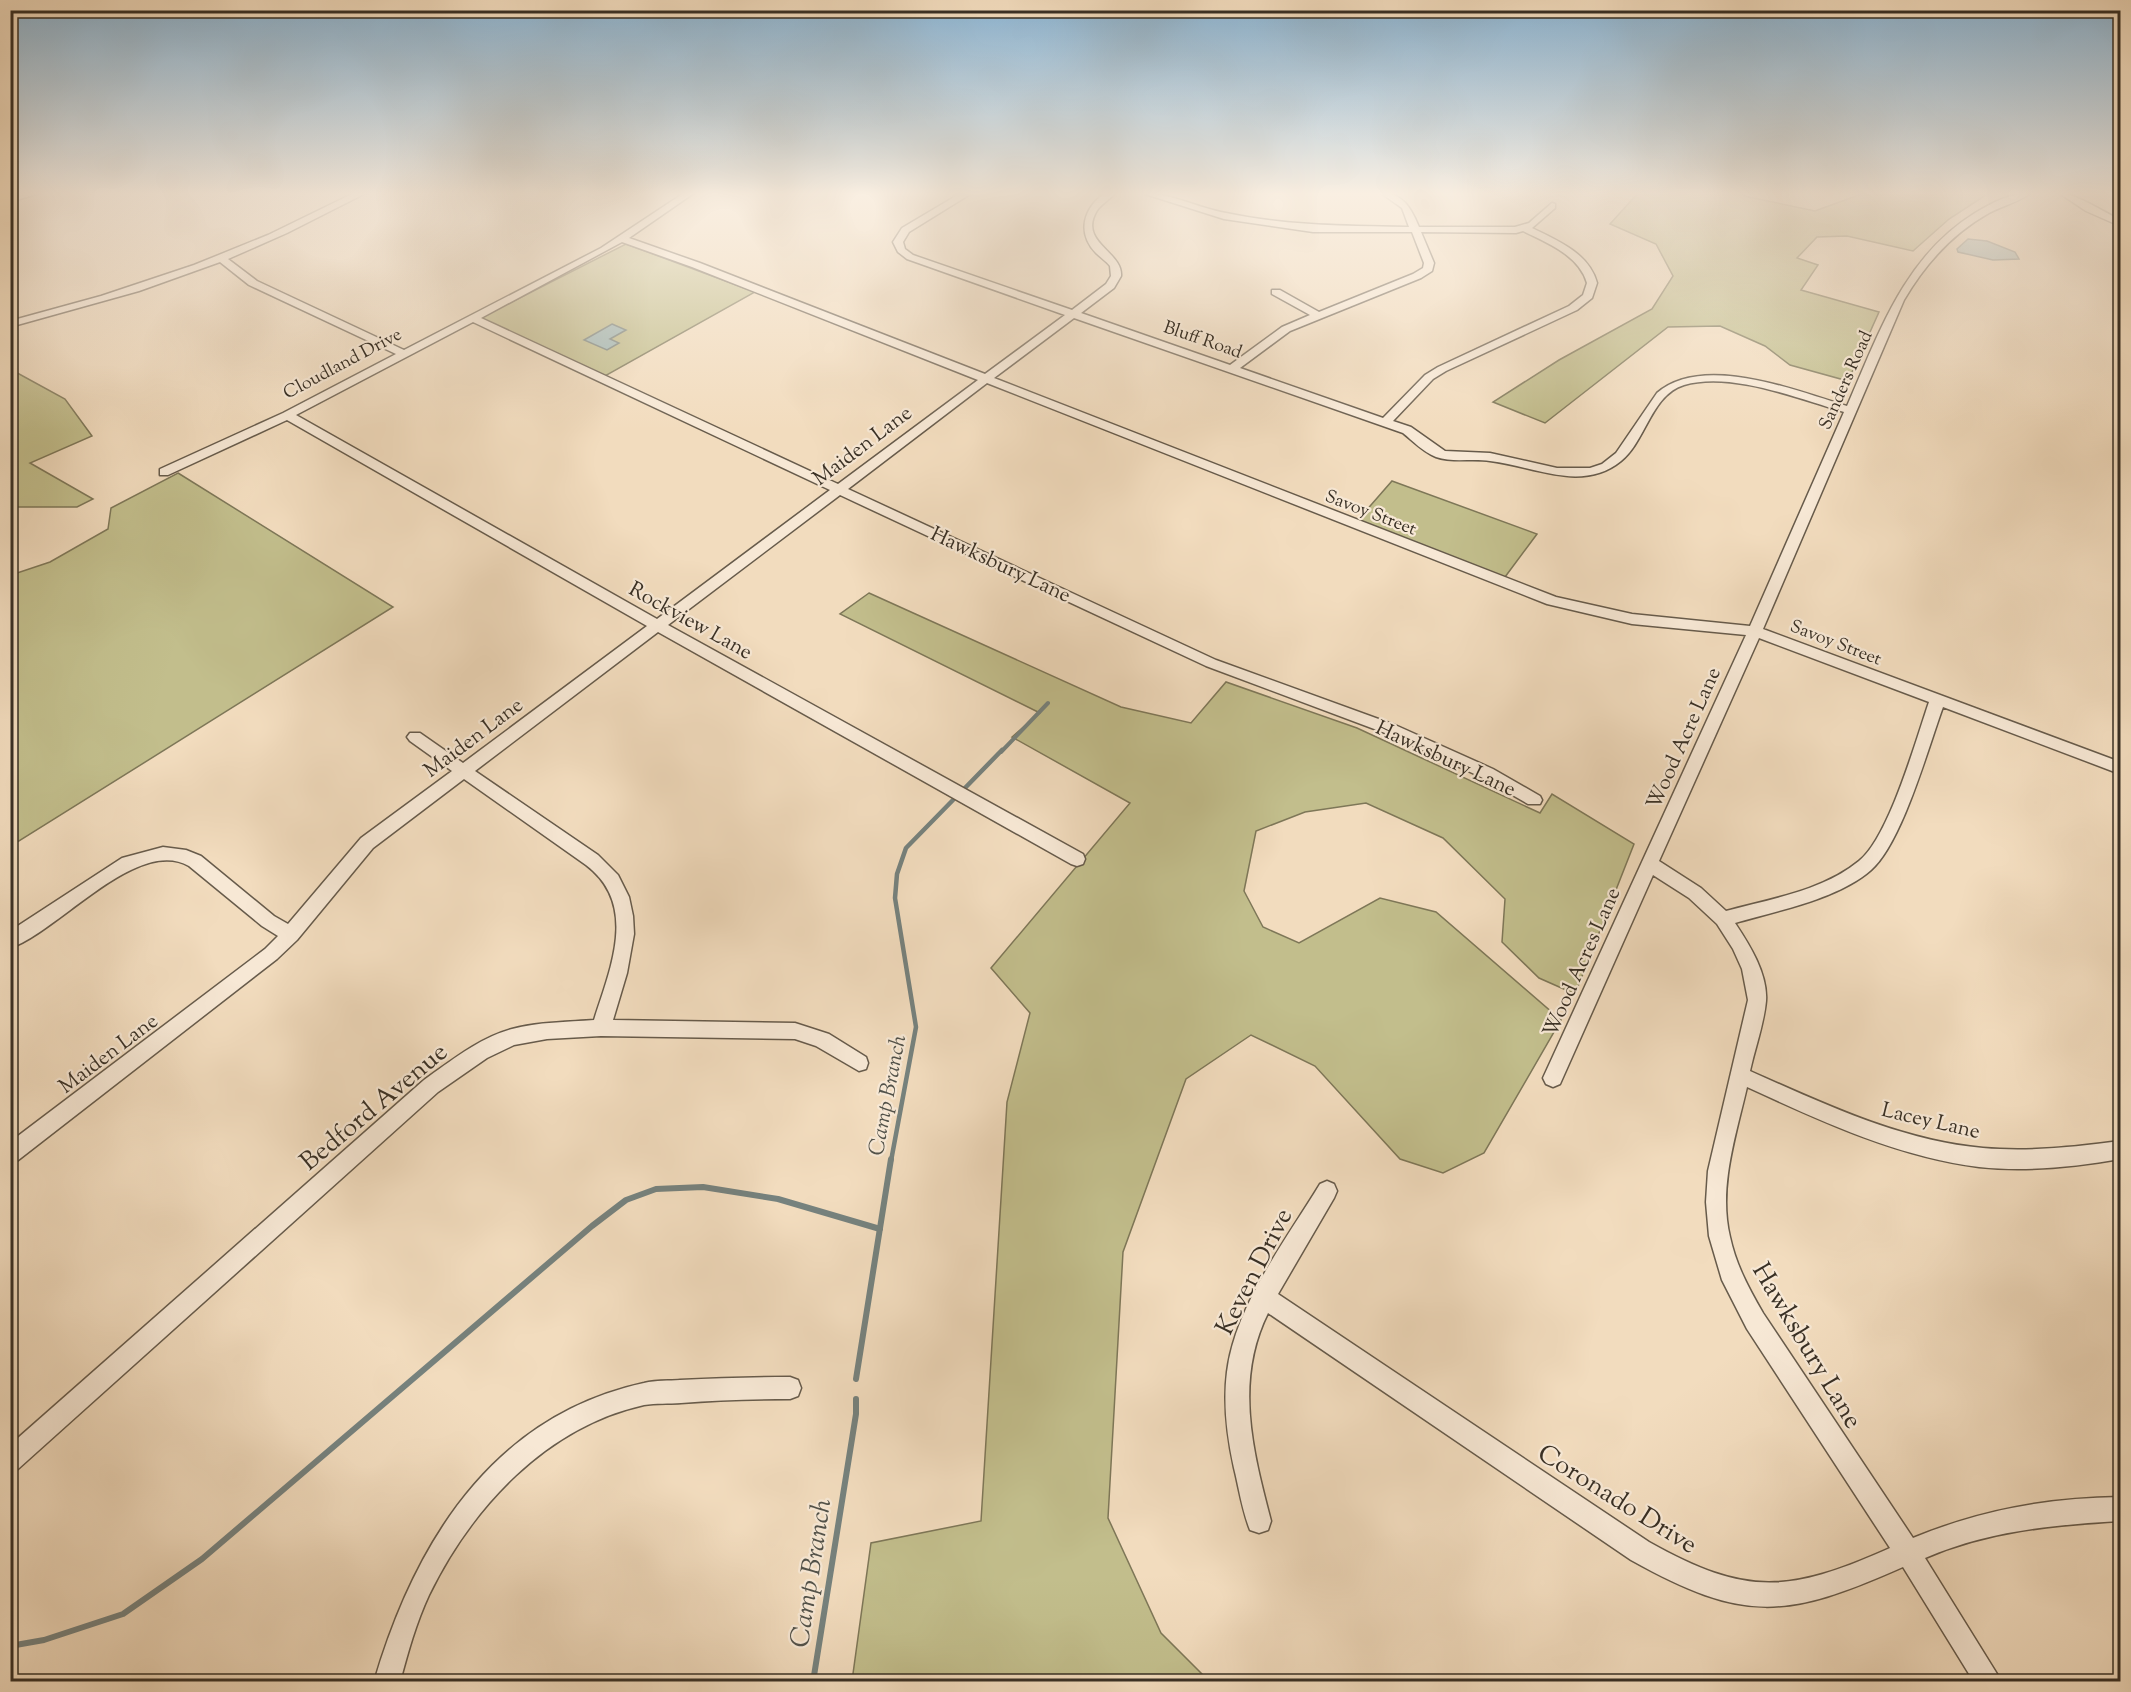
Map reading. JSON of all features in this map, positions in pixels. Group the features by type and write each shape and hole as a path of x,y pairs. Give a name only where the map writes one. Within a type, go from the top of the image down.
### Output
{"street":[{"path":"10,324 131,291 183,272"},
{"path":"239,272 253,283 402,354"},
{"name":"Cloudland Drive","path":"164,472 287,415 559,272"},
{"name":"Savoy Street","path":"714,272 1552,601 1632,619 1755,631 2121,768"},
{"name":"Bluff Road","path":"954,272 1407,430 1433,450 1444,455 1493,457 1548,470 1580,473 1604,467 1619,457 1665,391 1677,383 1691,379 1713,378 1741,381 1852,411"},
{"name":"Maiden Lane","path":"10,1154 248,972 291,935 350,860 367,843 1110,286 1115,280 1115,272"},
{"path":"1232,369 1286,329 1425,272"},
{"path":"1385,422 1429,377 1442,369 1573,308 1588,296 1592,283 1588,272"},
{"name":"Sanders Road","path":"1755,631 1899,300 1916,272"},
{"path":"1276,292 1320,316"},
{"name":"Hawksbury Lane","path":"472,318 1211,663 1400,733 1487,773 1534,800"},
{"name":"Rockview Lane","path":"287,415 1077,859"},
{"name":"Wood Acre Lane","path":"1650,864 1755,631"},
{"path":"1723,919 1823,890 1867,865 1890,832 1938,699"},
{"path":"415,737 597,863 612,879 620,894 625,916 625,937 601,1028"},
{"path":"10,941 128,863 163,853 186,856 195,861 268,921 291,935"},
{"name":"Hawksbury Lane","path":"1650,864 1695,894 1723,919 1740,945 1751,969 1757,1000 1742,1076 1718,1171 1716,1202 1719,1236 1733,1280 1755,1321 1908,1553 1989,1682"},
{"name":"Wood Acres Lane","path":"1553,1078 1650,864"},
{"name":"Bedford Avenue","path":"10,1461 431,1086 480,1052 512,1037 547,1031 601,1028 795,1030 822,1040 859,1063"},
{"name":"Lacey Lane","path":"1742,1076 1832,1117 1905,1142 1962,1155 2004,1159 2047,1159 2121,1150"},
{"name":"Keven Drive","path":"1259,1521 1243,1461 1239,1427 1238,1385 1243,1349 1265,1298 1327,1191"},
{"name":"Coronado Drive","path":"1265,1298 1640,1551 1679,1572 1716,1587 1750,1595 1781,1595 1811,1591 1967,1529 2005,1521 2121,1509"},
{"path":"387,1682 404,1625 436,1556 482,1491 518,1458 574,1420 608,1405 645,1394 702,1389 790,1388"}],"shaded area":[{"path":"571,272 701,272 755,292 605,376 480,318"},
{"path":"1671,272 1813,272 1801,290 1879,312 1848,381 1790,365 1765,346 1720,326 1668,327 1545,423 1493,402 1559,360 1652,309 1673,276"},
{"path":"10,369 65,399 92,436 30,463 93,499 77,507 11,507"},
{"path":"178,473 393,607 11,846 11,575 50,562 108,529 111,508"},
{"path":"1392,481 1537,534 1505,577 1357,521"},
{"path":"869,593 1121,707 1191,723 1226,682 1357,728 1540,813 1552,794 1634,844 1575,994 1539,978 1502,942 1505,899 1443,838 1366,803 1305,812 1256,831 1244,891 1263,927 1299,943 1380,898 1436,912 1561,1020 1484,1153 1443,1173 1400,1159 1315,1066 1251,1035 1186,1079 1123,1252 1108,1518 1161,1633 1209,1681 852,1681 871,1543 981,1521 1007,1102 1030,1013 991,968 1130,803 1012,737 1040,713 840,614"}],"water":[{"path":"612,324 626,330 610,339 619,343 607,350 584,340"}],"waterway":[{"name":"Camp Branch","path":"1001,752 1048,703"},
{"name":"Camp Branch","path":"965,788 1002,750"},
{"name":"Camp Branch","path":"891,1161 916,1027 895,898 897,874 906,848 953,800"},
{"name":"Camp Branch","path":"880,1229 891,1159"},
{"path":"10,1646 44,1640 123,1614 202,1559 592,1226 626,1200 656,1189 703,1187 778,1199 880,1229"},
{"name":"Camp Branch","path":"856,1379 880,1229"},
{"name":"Camp Branch","path":"813,1682 856,1414 856,1399"}]}
